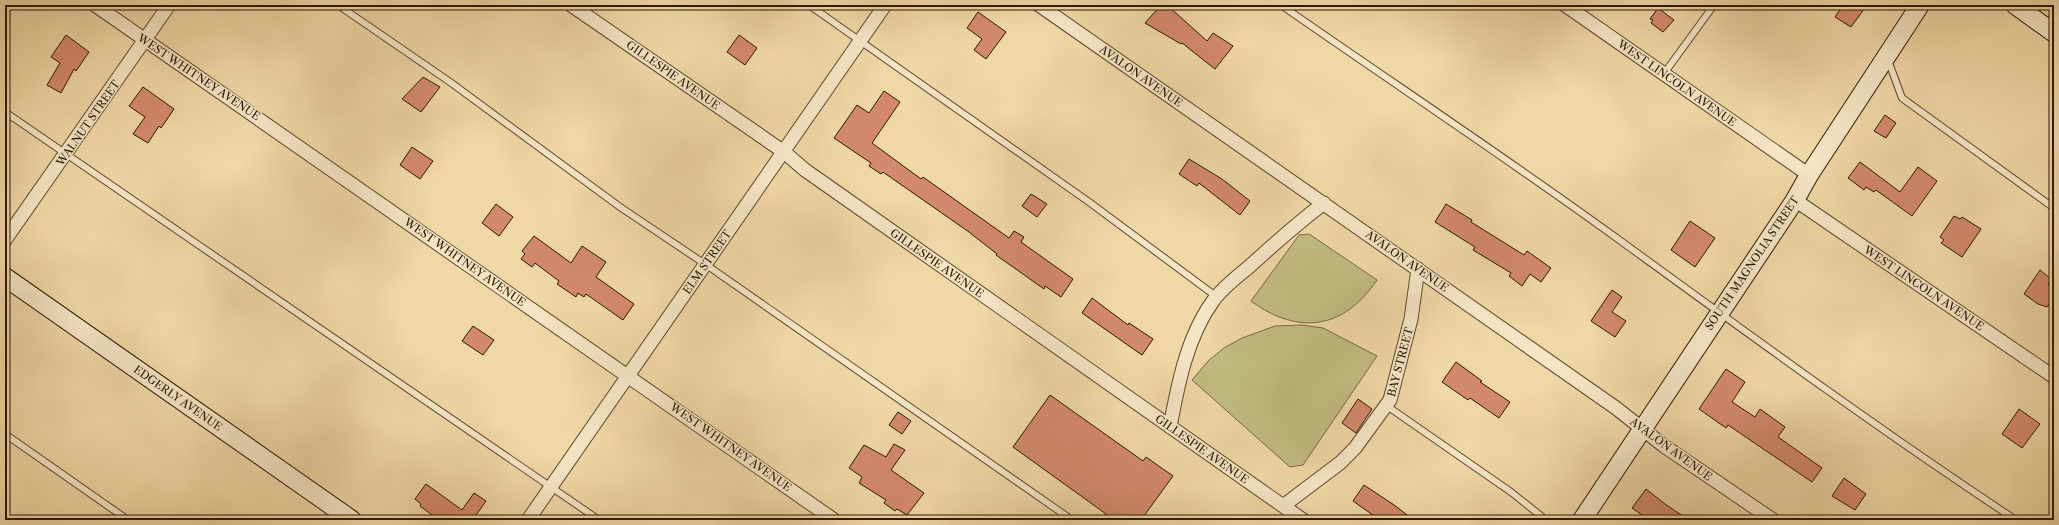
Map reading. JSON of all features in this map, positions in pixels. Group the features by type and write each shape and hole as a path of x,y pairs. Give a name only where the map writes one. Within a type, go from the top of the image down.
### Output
{"street":[{"name":"WEST WHITNEY AVENUE","path":"95,5 834,520"},
{"name":"WALNUT STREET","path":"5,240 67,154 170,5"},
{"name":"GILLESPIE AVENUE","path":"571,5 784,152 806,170 1303,520"},
{"name":"ELM STREET","path":"528,520 885,5"},
{"name":"AVALON AVENUE","path":"1039,5 1324,203 1616,408 1642,429 1773,520"},
{"name":"WEST LINCOLN AVENUE","path":"1565,5 1808,174"},
{"name":"SOUTH MAGNOLIA STREET","path":"1582,520 1794,200 1808,174 1920,5"},
{"path":"2015,5 2054,32"},
{"name":"WEST LINCOLN AVENUE","path":"1794,200 2054,377"},
{"path":"1170,427 1182,372 1189,349 1202,319 1217,297 1229,282 1300,220 1324,203"},
{"name":"BAY STREET","path":"1283,506 1340,463 1355,448 1390,400 1403,355 1411,319 1418,269"},
{"name":"EDGERLY AVENUE","path":"5,277 352,520"}],"lane":[{"path":"338,5 450,82 620,208 705,264 1072,520"},
{"path":"809,5 1089,202 1217,297"},
{"path":"1281,5 1617,239 1718,313 1948,475 2016,520"},
{"path":"1663,74 1714,5"},
{"path":"1886,56 1902,98 2054,208"},
{"path":"5,112 599,520"},
{"path":"1386,406 1511,492 1546,520"},
{"path":"5,434 128,520"}],"shaded area":[{"path":"1309,234 1377,280 1364,296 1350,309 1335,317 1320,322 1303,323 1286,319 1269,312 1251,301 1299,235"},
{"path":"1302,325 1323,328 1377,356 1303,465 1290,467 1192,380 1209,360 1224,348 1242,338 1275,326"}],"building":[{"path":"1161,5 1167,5 1207,41 1213,33 1233,46 1215,69 1182,43 1181,44 1145,23"},
{"path":"1843,5 1867,5 1851,27 1835,17"},
{"path":"1658,8 1674,20 1663,32 1651,23 1653,20 1650,19"},
{"path":"978,12 1006,32 986,59 974,50 982,39 967,28"},
{"path":"66,35 89,52 76,71 74,69 61,93 47,85 60,63 51,57"},
{"path":"739,35 757,48 745,65 727,52"},
{"path":"423,77 440,87 421,112 402,99"},
{"path":"143,87 174,109 161,128 159,126 148,143 133,134 145,117 129,106"},
{"path":"884,91 900,102 872,143 921,179 923,177 1009,238 1014,231 1024,237 1021,242 1073,279 1061,297 1045,286 1044,289 996,255 997,254 969,232 883,172 881,174 869,166 871,163 834,138 857,105 869,113"},
{"path":"1885,115 1896,123 1886,138 1874,131"},
{"path":"412,147 433,161 420,179 400,165"},
{"path":"1189,159 1222,179 1250,201 1240,215 1199,183 1197,186 1179,174"},
{"path":"1860,162 1900,192 1918,167 1937,181 1912,216 1876,190 1874,192 1866,187 1864,190 1848,178"},
{"path":"1031,194 1047,204 1037,217 1022,206"},
{"path":"496,204 513,217 499,236 482,223"},
{"path":"1446,204 1472,220 1471,222 1524,255 1527,251 1551,268 1541,282 1530,274 1522,286 1509,276 1511,273 1473,250 1475,247 1435,222"},
{"path":"1954,216 1960,219 1962,217 1981,229 1962,257 1941,243 1944,240 1940,237"},
{"path":"1690,221 1715,238 1695,267 1671,250"},
{"path":"534,236 571,263 582,246 606,262 596,277 634,304 623,320 586,294 584,297 578,293 576,297 557,284 559,281 535,263 532,267 521,259 525,254 522,251"},
{"path":"2040,270 2051,279 2048,284 2054,288 2054,297 2047,307 2038,304 2024,294"},
{"path":"1612,290 1622,297 1612,312 1626,321 1615,337 1591,321"},
{"path":"1092,298 1128,325 1129,323 1153,339 1142,355 1082,313"},
{"path":"473,326 494,340 483,355 462,341"},
{"path":"1456,362 1482,381 1480,382 1510,402 1499,418 1470,398 1468,400 1442,382"},
{"path":"1726,369 1745,382 1732,402 1755,417 1760,409 1785,427 1778,437 1822,468 1812,482 1728,425 1726,428 1699,409"},
{"path":"1050,395 1143,461 1146,457 1173,476 1141,520 1101,520 1106,514 1013,447"},
{"path":"1358,399 1372,409 1356,433 1342,423"},
{"path":"2019,409 2040,424 2022,448 2002,434"},
{"path":"898,412 911,421 902,434 889,425"},
{"path":"894,444 905,450 891,470 924,493 907,515 897,509 895,511 884,503 886,500 859,483 862,477 849,468 864,445 886,457"},
{"path":"1844,478 1866,494 1855,510 1832,496"},
{"path":"426,484 462,510 474,493 486,501 474,518 477,520 439,520 420,506 421,504 415,499"},
{"path":"1364,485 1414,520 1380,520 1353,501"},
{"path":"1646,489 1689,520 1649,520 1632,508"}]}
